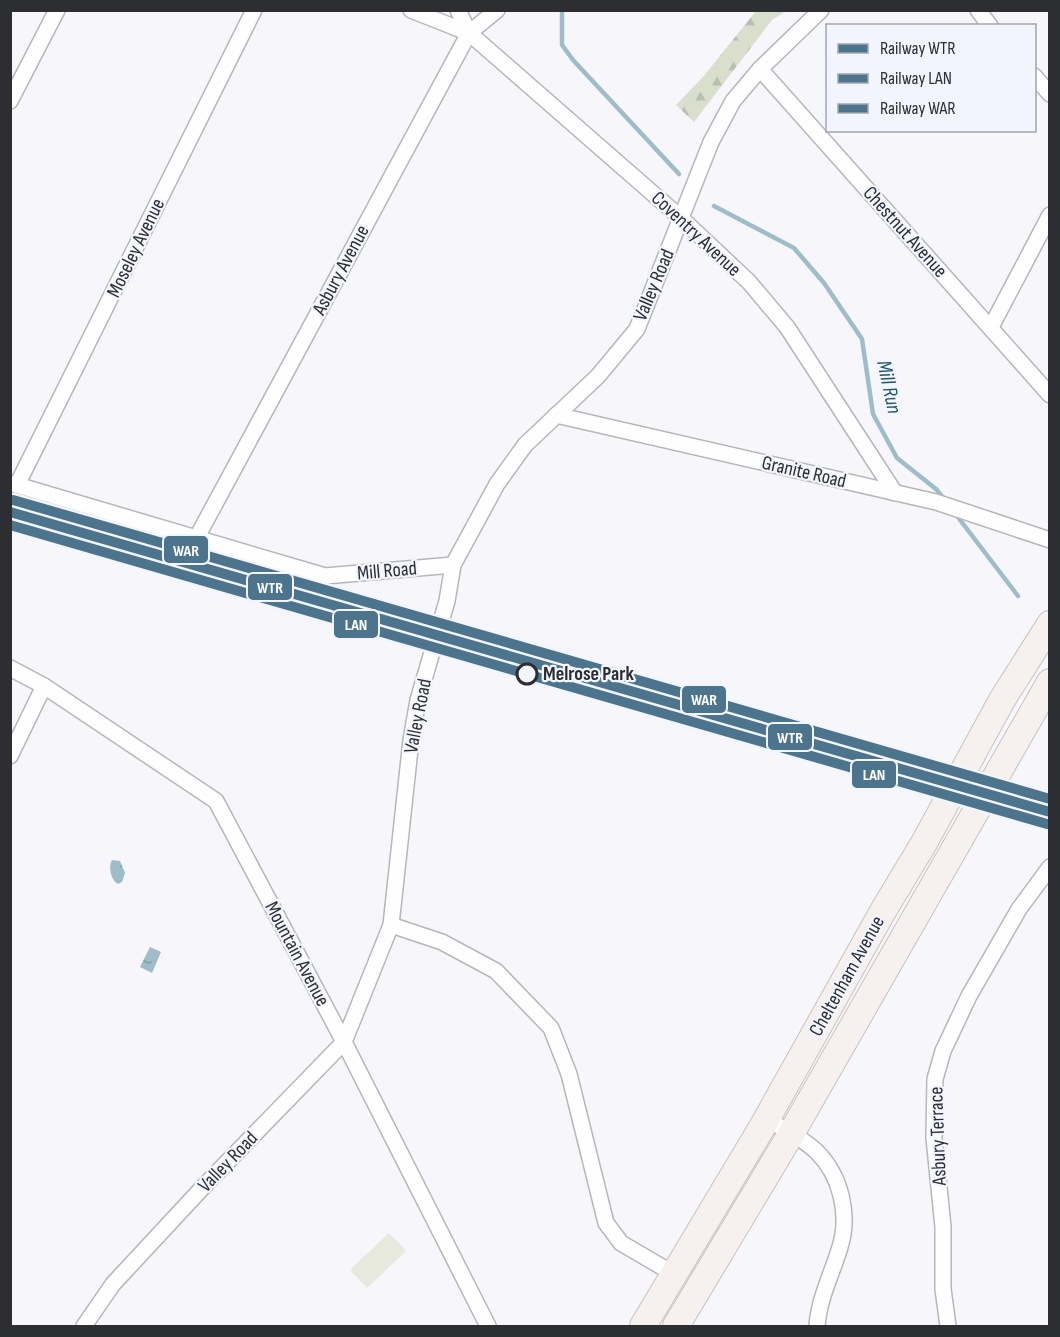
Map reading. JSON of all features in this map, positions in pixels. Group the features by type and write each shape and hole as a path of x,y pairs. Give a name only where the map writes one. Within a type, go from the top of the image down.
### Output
{"highway":[{"name":"Cheltenham Avenue","path":"643,1326 767,1119 924,843 1002,700 1050,624"},
{"name":"Cheltenham Avenue","path":"676,1326 791,1134 1050,682"}],"street":[{"path":"10,101 57,10"},
{"name":"Moseley Avenue","path":"14,484 254,10"},
{"path":"411,10 469,33"},
{"name":"Coventry Avenue","path":"458,10 469,33 682,219 749,282 787,327 895,493"},
{"name":"Asbury Avenue","path":"196,539 469,33 497,10"},
{"name":"Valley Road","path":"84,1326 114,1284 205,1185 344,1042 391,925 411,740 418,700 447,601 453,566 497,484 525,445 598,376 637,329 711,142 733,100 760,69 821,10"},
{"path":"978,10 988,24"},
{"name":"Chestnut Avenue","path":"760,69 1050,395"},
{"path":"1036,77 1050,94"},
{"path":"991,327 1050,215"},
{"name":"Granite Road","path":"556,415 936,502 1050,540"},
{"name":"Mill Road","path":"14,484 325,576 453,566"},
{"name":"Mountain Avenue","path":"10,668 44,686 216,801 344,1042 488,1326"},
{"path":"10,756 44,686"},
{"name":"Asbury Terrace","path":"948,1326 943,1289 943,1227 934,1138 935,1079 943,1051 969,996 1019,909 1050,867"},
{"path":"391,925 442,942 496,971 551,1028 569,1074 606,1223 621,1243 674,1274"},
{"path":"767,1119 809,1146 823,1159 834,1178 842,1200 843,1238 818,1309 817,1326"}],"green space":[{"path":"756,11 786,11 772,20 694,122 676,105 703,77"}],"shaded area":[{"path":"389,1233 406,1251 367,1288 350,1270"}],"water":[{"path":"112,860 120,861 125,873 122,882 118,884 111,873"},
{"path":"150,947 161,952 152,973 140,967"}],"waterway":[{"name":"Mill Run","path":"562,10 562,45 573,60 679,174"},
{"name":"Mill Run","path":"714,206 794,248 824,283 862,339 873,414 897,458 936,489 944,499"},
{"name":"Mill Run","path":"954,512 1018,596"}],"rail line":[{"name":"WAR","path":"13,500 1050,799"},
{"name":"WTR","path":"10,512 1050,812"},
{"name":"LAN","path":"10,525 1047,824"}],"place":[{"name":"Melrose Park","path":"527,674"}]}
